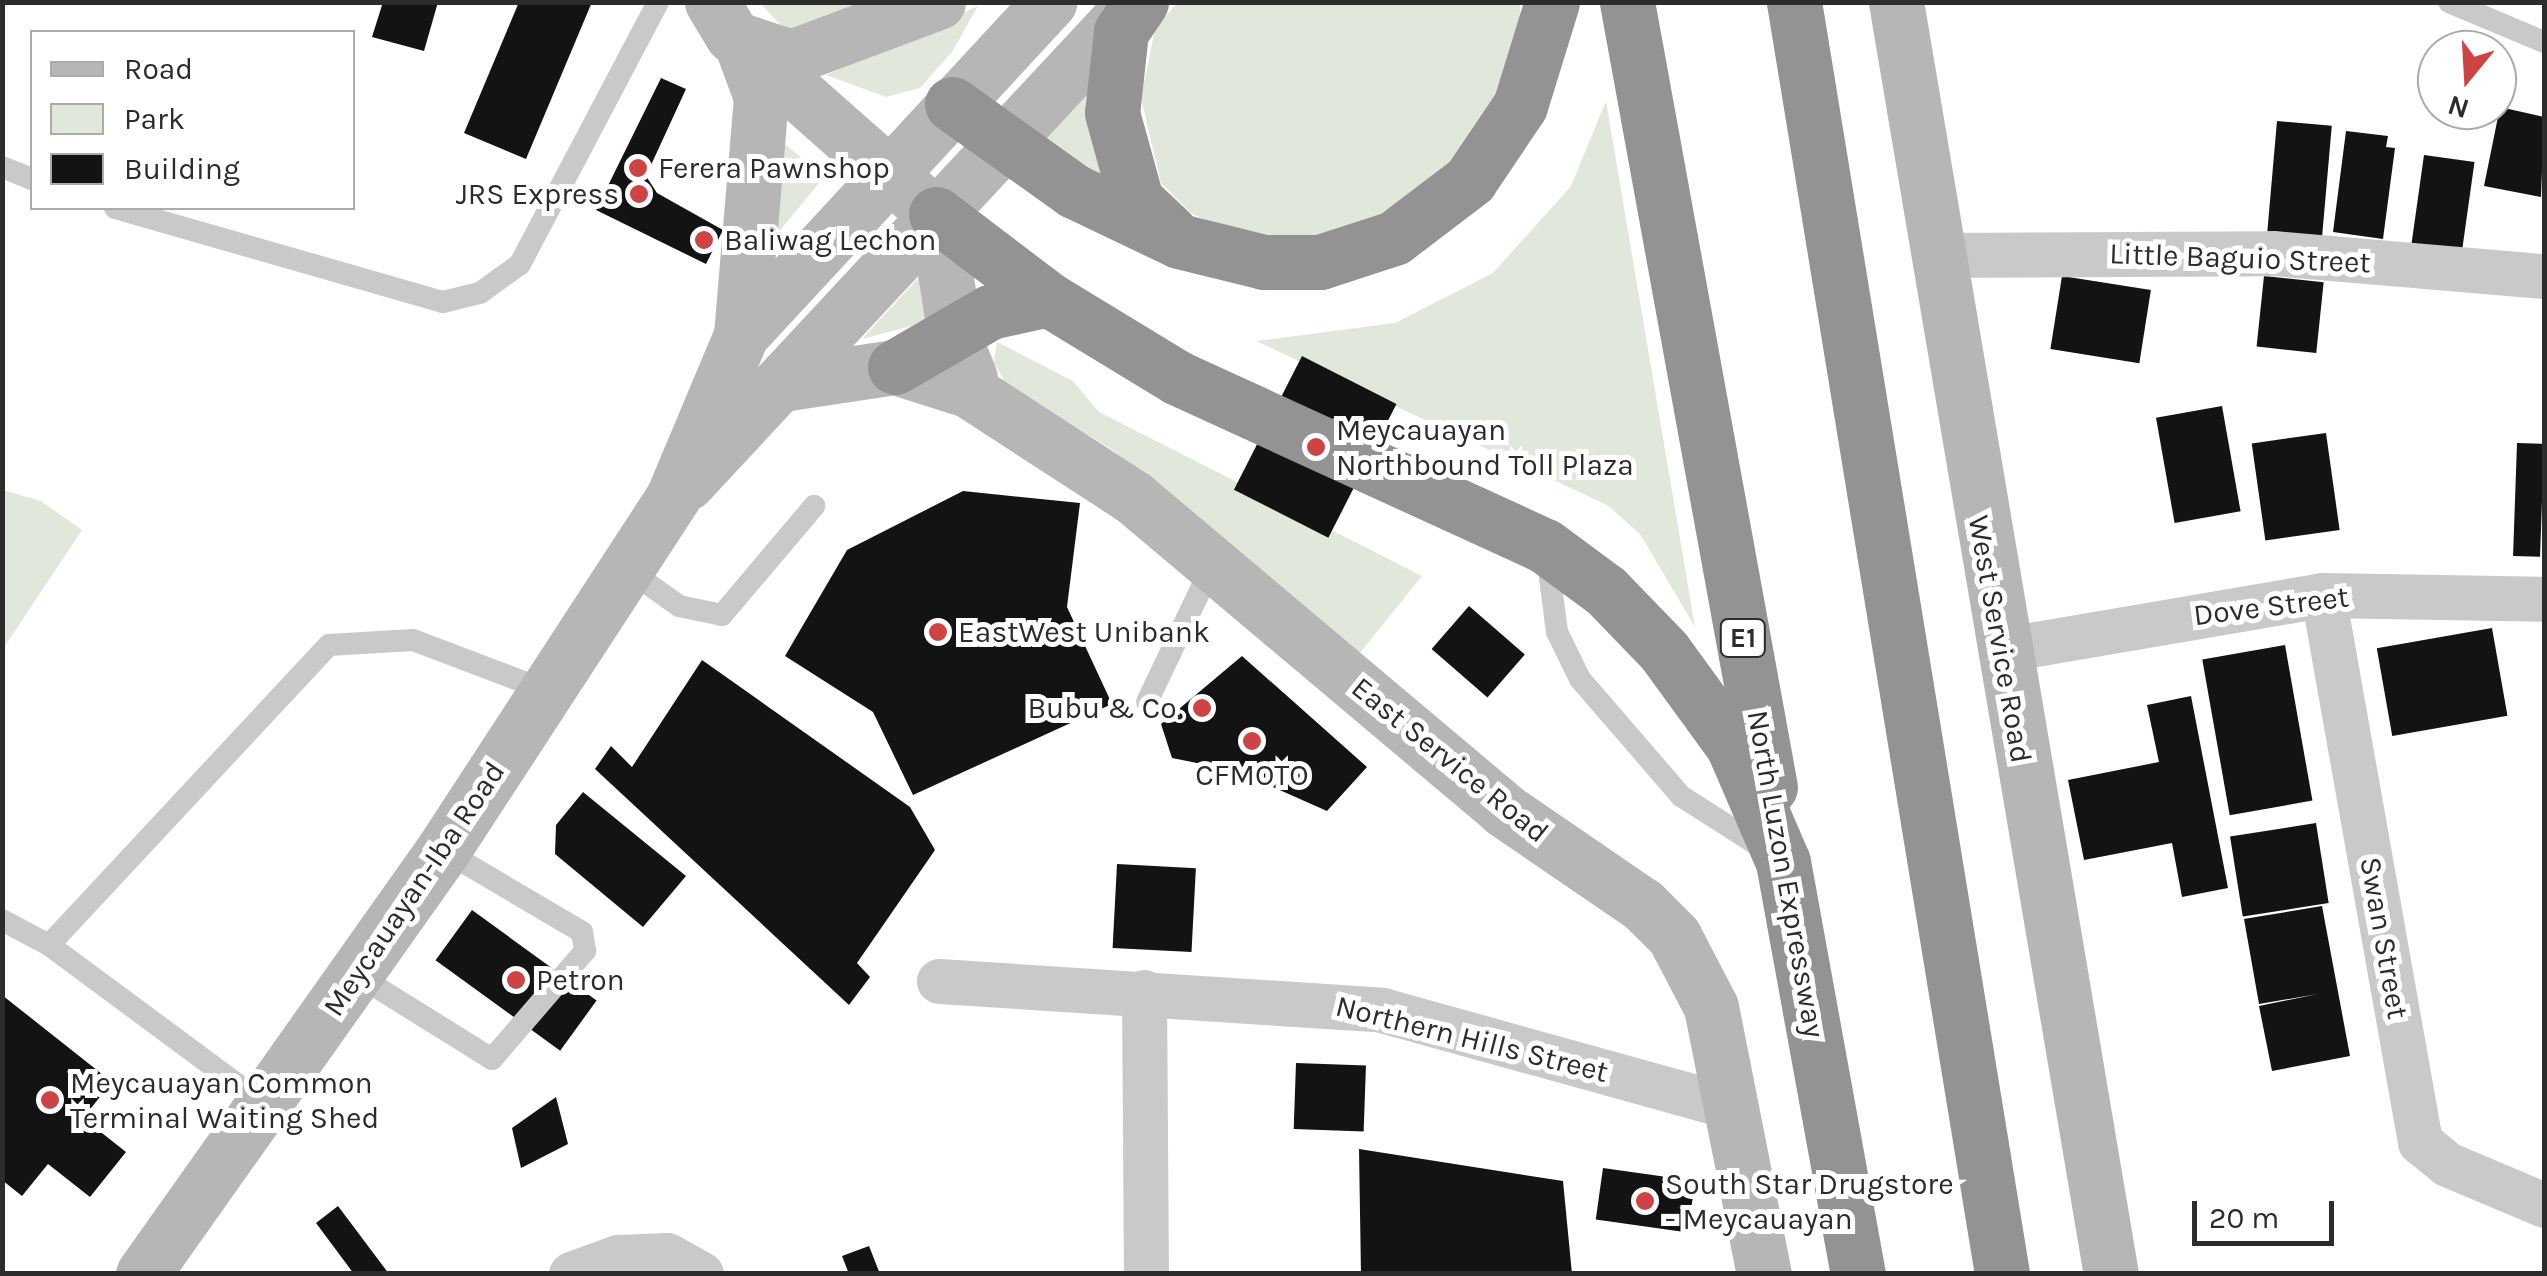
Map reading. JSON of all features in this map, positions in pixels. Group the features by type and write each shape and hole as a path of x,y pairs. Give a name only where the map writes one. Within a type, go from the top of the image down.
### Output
{"highway":[{"path":"1138,2 1120,32 1112,113 1136,200 1179,242"},
{"path":"952,104 1002,144 1074,191 1179,242 1264,262 1320,262 1372,249 1423,221 1506,134 1552,2"},
{"name":"North Luzon Expressway","path":"1628,2 1858,1274"},
{"path":"1794,2 2002,1274"},
{"path":"936,214 1048,298 1263,421 1546,546 1620,604 1688,680 1733,746 1784,862"},
{"path":"895,367 954,329 1048,298"}],"main road":[{"path":"726,21 791,57 938,2"},
{"name":"Meycauayan-Iba Road","path":"144,1274 267,1106 443,850 673,497 741,335 1048,2"},
{"name":"Meycauayan-Iba Road","path":"673,497 788,383 936,214 1138,2"},
{"name":"West Service Road","path":"1896,2 2001,650 2111,1274"},
{"path":"726,21 888,175 936,214"},
{"path":"726,21 760,97 741,335"},
{"name":"East Service Road","path":"936,214 962,362 994,408"},
{"name":"East Service Road","path":"788,383 895,367 946,379 994,408 1134,498 1504,810 1643,905 1674,936 1711,1007 1736,1108 1764,1274"}],"street":[{"name":"Little Baguio Street","path":"1935,255 2272,254 2544,276"},
{"name":"Dove Street","path":"2001,650 2324,595 2544,598"},
{"name":"Swan Street","path":"2324,595 2420,1142 2447,1164 2544,1205"},
{"name":"Northern Hills Street","path":"939,982 1382,1010 1736,1108"},
{"path":"1144,992 1146,1274"},
{"path":"571,1274 618,1257 667,1255 701,1274"}],"lane":[{"path":"122,210 443,302 480,293 520,264 658,2"},
{"path":"2450,2 2544,42"},
{"path":"2,166 30,178"},
{"path":"626,569 680,606 722,615 814,506"},
{"path":"1546,546 1557,632 1580,679 1680,796 1784,862"},
{"path":"1147,702 1214,563"},
{"path":"49,945 329,645 413,640 547,691"},
{"path":"357,975 492,1060 585,951 582,932 443,850"},
{"path":"2,920 49,945 267,1106"}],"green space":[{"path":"760,3 885,3 789,34"},
{"path":"1177,3 1520,3 1519,59 1486,131 1367,232 1295,240 1230,232 1191,213 1161,183 1141,98 1155,29"},
{"path":"978,6 952,52 920,88 886,97 826,75"},
{"path":"1089,85 1107,186 1041,139"},
{"path":"1606,101 1695,627 1640,534 1607,505 1256,341 1395,323 1493,273 1571,186"},
{"path":"773,134 824,177 768,245"},
{"path":"921,275 927,322 862,339"},
{"path":"997,342 1073,381 1099,412 1422,576 1359,654 1114,451 1005,383 994,362"},
{"path":"3,490 41,501 82,530 3,649"}],"building":[{"path":"383,2 438,2 424,51 372,37"},
{"path":"519,2 592,2 526,159 464,133"},
{"path":"661,78 686,89 646,176 657,193 723,230 706,264 596,210"},
{"path":"2517,111 2544,117 2541,197 2484,186 2495,130 2517,130"},
{"path":"2277,121 2332,126 2322,236 2267,232"},
{"path":"2346,131 2388,136 2386,147 2395,148 2383,239 2333,232"},
{"path":"2424,155 2475,162 2462,253 2411,246"},
{"path":"2062,276 2151,290 2139,363 2050,349"},
{"path":"2264,276 2324,282 2316,353 2257,347"},
{"name":"Meycauayan Northbound Toll Plaza","path":"1302,356 1396,404 1328,538 1234,490"},
{"path":"2222,406 2241,511 2175,523 2156,418"},
{"path":"2326,433 2340,530 2265,540 2252,443"},
{"path":"2517,443 2544,444 2540,557 2513,556"},
{"name":"EastWest Unibank","path":"963,491 1080,503 1067,607 1112,704 913,795 873,712 785,656 847,550"},
{"path":"1469,606 1525,655 1487,698 1432,649"},
{"path":"2492,628 2507,716 2392,736 2377,648"},
{"path":"2285,645 2312,801 2230,815 2202,660"},
{"name":"CFMOTO","path":"1242,656 1367,767 1327,811 1237,771 1172,758 1161,724"},
{"path":"702,660 910,807 935,850 857,963 870,977 849,1005 595,769 611,746 632,767"},
{"path":"2191,696 2228,888 2182,897 2172,843 2084,860 2068,780 2159,762 2147,705"},
{"path":"583,792 686,876 643,927 555,854 556,825"},
{"path":"2316,823 2329,903 2243,917 2230,837"},
{"path":"1117,864 1196,868 1191,952 1113,948"},
{"path":"2322,906 2350,1056 2272,1071 2259,1006 2318,994 2259,1004 2244,919"},
{"name":"Petron","path":"472,910 597,1001 560,1051 436,960"},
{"name":"Meycauayan Common Terminal Waiting Shed","path":"2,995 112,1082 83,1118 126,1152 90,1197 48,1164 22,1196 2,1180"},
{"path":"1296,1063 1366,1065 1364,1131 1294,1129"},
{"path":"556,1097 568,1144 521,1168 512,1128"},
{"path":"1359,1149 1563,1181 1572,1274 1361,1274"},
{"name":"South Star Drugstore - Meycauayan","path":"1603,1168 1695,1181 1688,1232 1596,1219"},
{"path":"338,1206 389,1274 354,1274 316,1223"},
{"path":"869,1246 880,1274 849,1274 842,1256"}],"place":[{"name":"Ferera Pawnshop","path":"638,168"},
{"name":"JRS Express","path":"639,194"},
{"name":"Baliwag Lechon","path":"704,240"},
{"name":"Meycauayan Northbound Toll Plaza","path":"1316,447"},
{"name":"EastWest Unibank","path":"938,632"},
{"name":"Bubu & Co.","path":"1202,708"},
{"name":"CFMOTO","path":"1252,741"},
{"name":"Petron","path":"516,980"},
{"name":"Meycauayan Common Terminal Waiting Shed","path":"50,1100"},
{"name":"South Star Drugstore - Meycauayan","path":"1645,1201"}]}
